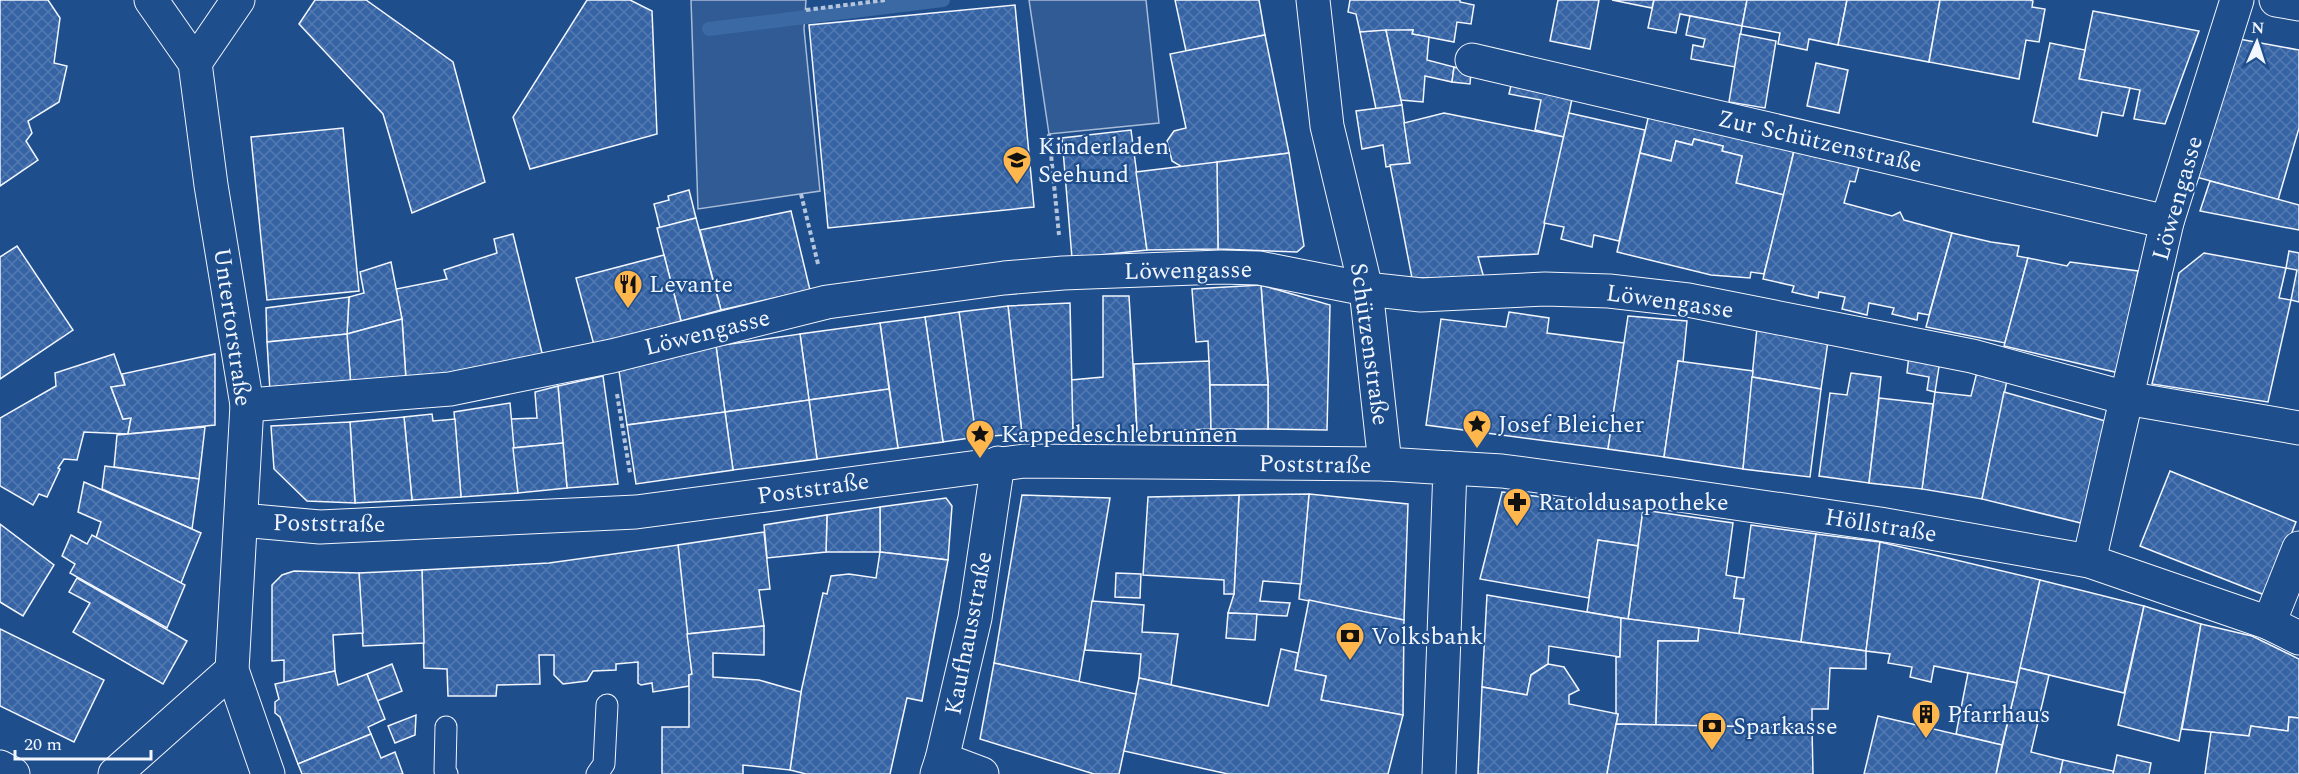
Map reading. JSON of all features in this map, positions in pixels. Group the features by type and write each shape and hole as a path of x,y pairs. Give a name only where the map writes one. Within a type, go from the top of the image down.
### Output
{"street":[{"name":"Untertorstraße","path":"152,0 195,63 211,185 247,405 232,670"},
{"path":"195,63 238,0"},
{"name":"Schützenstraße","path":"1313,0 1327,126 1366,289 1385,464"},
{"name":"Löwengasse","path":"2090,561 2168,222 2237,0"},
{"path":"2276,0 2299,4"},
{"name":"Zur Schützenstraße","path":"1472,60 2168,222"},
{"name":"Löwengasse","path":"247,405 450,389 612,356 827,302 1004,278 1063,273 1221,267 1258,268 1366,289 1421,295 1545,289 1609,291 1688,300 1972,356 2126,398"},
{"path":"2126,398 2299,428"},
{"name":"Poststraße","path":"241,520 320,527 636,512 1025,460 1385,464"},
{"name":"Kaufhausstraße","path":"982,774 939,767 975,618 998,463"},
{"path":"1385,464 1450,468 1439,774"},
{"name":"Höllstraße","path":"1450,468 1502,471 1880,524 2090,561 2269,623 2299,638"},
{"path":"2269,623 2299,548"},
{"path":"115,774 232,670 268,774"},
{"path":"0,767 13,774"}],"lane":[{"path":"597,774 604,764 607,705"},
{"path":"446,727 445,771 447,774"}],"path":[{"path":"806,10 886,0"},
{"path":"1049,134 1063,273"},
{"path":"801,194 827,302"},
{"path":"612,356 636,512"}],"shaded area":[{"path":"691,0 806,0 804,29 820,191 698,209"},
{"path":"1029,0 1146,0 1159,123 1049,134"}],"building":[{"path":"0,0 48,0 60,18 54,63 67,66 59,102 28,121 32,133 26,141 38,160 0,186"},
{"path":"315,0 366,0 453,62 485,182 412,213 383,114 299,24"},
{"path":"587,0 630,0 652,11 657,134 530,169 513,117"},
{"path":"1175,0 1259,0 1265,35 1186,51"},
{"path":"1350,0 1460,0 1460,2 1474,5 1471,24 1457,22 1454,42 1412,34 1413,30 1360,32 1356,14 1348,12"},
{"path":"1558,0 1599,0 1590,49 1550,41"},
{"path":"1612,0 1654,0 1652,8"},
{"path":"1654,0 1747,0 1742,26 1680,14 1676,33 1648,28"},
{"path":"1747,0 1847,0 1838,45 1809,39 1807,50 1778,44 1780,33 1742,26"},
{"path":"1847,0 1940,0 1929,62 1838,45"},
{"path":"1940,0 2030,0 2033,1 2032,7 2045,9 2039,42 2026,40 2019,79 1929,62"},
{"path":"1015,5 1034,207 828,228 809,25"},
{"path":"2093,11 2199,31 2165,124 2134,119 2140,90 2079,79"},
{"path":"1690,16 1742,26 1735,67 1691,59 1693,45 1703,47 1705,39 1686,35"},
{"path":"1386,30 1402,105 1376,109 1360,32"},
{"path":"1386,30 1413,30 1412,34 1429,37 1427,60 1454,67 1452,82 1425,76 1423,102 1401,100"},
{"path":"1740,34 1776,41 1765,108 1729,102"},
{"path":"1265,35 1289,153 1182,167 1172,161 1167,141 1174,131 1186,128 1170,54"},
{"path":"2239,39 2299,50 2299,128 2278,200 2193,176"},
{"path":"2050,43 2085,50 2079,79 2130,88 2123,116 2102,112 2097,136 2033,122"},
{"path":"1816,63 1848,70 1839,113 1807,106"},
{"path":"1454,67 1471,72 1470,84 1452,82"},
{"path":"1512,81 1573,94 1564,137 1535,130 1541,100 1509,94"},
{"path":"1402,105 1410,163 1386,167 1383,145 1362,149 1356,111"},
{"path":"1650,110 1795,145 1784,195 1736,183 1742,156 1722,151 1723,146 1694,139 1692,145 1676,141 1671,161 1640,153"},
{"path":"1444,113 1564,137 1538,254 1478,257 1484,278 1412,278 1390,165 1410,163 1404,123"},
{"path":"1569,113 1645,130 1619,241 1594,235 1592,247 1561,239 1564,227 1544,223"},
{"path":"343,128 359,291 267,300 251,137"},
{"path":"1131,130 1147,250 1072,258 1062,138"},
{"path":"1694,139 1723,146 1722,151 1742,156 1736,183 1784,195 1764,274 1751,272 1750,278 1711,275 1617,252 1640,153 1671,161 1676,141 1692,145"},
{"path":"1796,143 1861,159 1855,182 1850,181 1844,203 1892,216 1900,212 1904,220 1952,233 1929,315 1918,313 1917,320 1892,314 1894,308 1869,303 1867,315 1842,309 1845,297 1819,292 1818,298 1792,292 1794,286 1763,279"},
{"path":"1289,153 1304,246 1297,252 1218,249 1217,162"},
{"path":"1217,162 1218,249 1147,250 1136,172"},
{"path":"2210,181 2299,205 2299,230 2200,211"},
{"path":"689,190 696,218 660,228 654,204 669,200 668,196"},
{"path":"791,211 810,290 721,310 700,230"},
{"path":"696,218 721,310 681,321 657,228"},
{"path":"1952,233 2019,246 2017,256 2028,258 2005,343 1926,327"},
{"path":"513,234 543,357 406,380 402,319 396,289 447,279 444,270 497,253 494,239"},
{"path":"17,246 73,330 0,379 0,257"},
{"path":"2289,251 2299,253 2299,302 2291,300 2297,270 2286,268"},
{"path":"2204,253 2286,268 2279,298 2291,300 2268,402 2152,384 2179,273"},
{"path":"664,255 681,321 594,345 576,278"},
{"path":"2028,258 2067,266 2070,262 2138,271 2119,373 2004,346"},
{"path":"391,262 402,319 347,334 349,297 364,293 360,272"},
{"path":"1261,285 1330,305 1327,430 1268,429 1268,379"},
{"path":"1261,285 1268,385 1210,385 1208,341 1196,342 1192,289"},
{"path":"1103,296 1129,296 1137,432 1073,434 1071,380 1103,377"},
{"path":"349,297 347,334 267,342 266,308"},
{"path":"1070,303 1073,434 1022,434 1008,306"},
{"path":"1008,306 1022,434 976,437 959,312"},
{"path":"959,312 976,437 943,442 925,317"},
{"path":"1509,312 1549,318 1547,333 1624,343 1608,449 1426,425 1441,319 1506,327"},
{"path":"1628,316 1687,321 1683,362 1678,361 1664,457 1608,449"},
{"path":"925,317 943,442 898,448 880,323"},
{"path":"402,319 406,380 351,387 347,334"},
{"path":"880,323 889,389 809,400 800,334"},
{"path":"1757,328 1828,341 1821,389 1752,377"},
{"path":"347,334 351,387 270,391 267,342"},
{"path":"800,334 809,400 725,412 716,346"},
{"path":"716,346 725,412 627,425 619,371"},
{"path":"114,354 125,385 111,387 123,419 131,418 128,434 84,432 77,460 64,459 58,468 60,469 47,497 39,494 33,505 0,486 0,418 56,386 55,373"},
{"path":"215,354 215,425 128,434 131,418 123,419 111,387 125,385 122,374"},
{"path":"1909,355 1940,360 1935,392 1927,390 1929,377 1907,373"},
{"path":"1209,361 1211,429 1137,432 1134,364"},
{"path":"1678,361 1753,371 1743,469 1664,457"},
{"path":"1977,372 2008,376 1982,499 1922,489 1935,392 1971,396"},
{"path":"1851,373 1881,377 1869,483 1819,476 1830,393 1847,395"},
{"path":"603,376 618,484 567,488 558,386"},
{"path":"1752,377 1821,389 1810,477 1743,469"},
{"path":"1210,385 1268,385 1268,429 1211,429"},
{"path":"558,386 563,443 513,448 511,419 537,418 535,392"},
{"path":"889,389 898,448 817,459 809,400"},
{"path":"2004,392 2109,422 2081,523 1982,499"},
{"path":"1879,398 1933,404 1922,489 1869,483"},
{"path":"809,400 817,459 733,470 725,412"},
{"path":"510,403 518,493 461,497 454,412"},
{"path":"725,412 733,470 636,484 627,425"},
{"path":"432,414 433,421 455,419 461,497 412,500 404,417"},
{"path":"404,417 412,500 355,503 350,422"},
{"path":"350,422 355,503 307,501 274,469 271,426"},
{"path":"205,427 199,479 114,467 117,435"},
{"path":"563,443 567,488 518,493 513,448"},
{"path":"105,466 199,479 192,529 102,489"},
{"path":"2170,471 2296,522 2267,596 2140,546"},
{"path":"84,482 201,533 181,583 96,538 101,522 78,512"},
{"path":"1502,492 1643,510 1638,546 1598,540 1589,598 1480,579"},
{"path":"1309,494 1408,504 1404,620 1299,599"},
{"path":"1309,494 1301,584 1263,581 1260,601 1290,603 1287,616 1228,613 1234,594 1239,495"},
{"path":"1022,495 1110,498 1079,682 994,663"},
{"path":"1239,495 1234,594 1224,594 1224,580 1143,575 1148,497"},
{"path":"946,498 952,506 948,560 880,552 880,507"},
{"path":"880,507 880,552 826,552 827,515"},
{"path":"1643,510 1733,523 1726,575 1737,577 1734,598 1744,599 1739,634 1628,619"},
{"path":"827,515 826,552 767,558 764,525"},
{"path":"0,524 54,565 23,616 0,602"},
{"path":"1751,525 1816,534 1801,642 1739,634 1744,599 1734,598 1737,577 1744,578"},
{"path":"764,532 770,589 759,590 764,626 687,634 678,545"},
{"path":"1816,534 1880,542 1866,651 1801,642"},
{"path":"71,535 87,544 92,535 185,585 167,628 70,573 75,564 62,556"},
{"path":"1598,540 1638,546 1628,619 1587,612"},
{"path":"1880,542 2040,580 2017,683 1934,666 1931,682 1910,677 1912,667 1888,663 1890,654 1866,651"},
{"path":"678,545 692,674 689,675 689,686 653,692 652,683 641,685 638,683 638,662 616,664 616,670 593,671 587,681 563,684 554,675 554,655 539,655 540,684 497,685 496,696 448,696 447,669 424,668 422,570 549,563"},
{"path":"880,552 948,560 922,701 907,698 890,774 806,774 790,770 801,692 823,593 827,594 831,576 849,574 876,578"},
{"path":"422,570 424,643 363,646 359,573"},
{"path":"294,571 359,573 363,633 333,635 335,671 284,683 284,660 272,661 272,585 282,575"},
{"path":"1116,573 1141,574 1140,598 1115,597"},
{"path":"77,578 187,641 163,684 73,632 90,603 69,592"},
{"path":"2040,580 2144,606 2124,693 2020,668"},
{"path":"1487,595 1621,618 1620,657 1549,646 1548,664 1531,675 1527,695 1482,687"},
{"name":"Volksbank","path":"1309,600 1404,620 1403,715 1321,700 1326,676 1295,670"},
{"path":"1092,601 1144,605 1142,632 1178,634 1171,685 1139,678 1141,654 1085,650"},
{"path":"2144,606 2201,624 2179,741 2118,725"},
{"path":"1228,613 1257,614 1255,640 1226,638"},
{"path":"1621,618 1699,628 1698,641 1658,641 1656,725 1616,724 1618,714 1616,713 1616,657 1620,657"},
{"path":"2201,624 2252,636 2299,659 2299,718 2289,717 2288,731 2251,726 2249,736 2182,729"},
{"path":"764,626 764,655 713,653 713,677 759,680 801,692 790,770 743,765 743,774 662,774 662,727 689,727 689,675 692,674 687,634"},
{"path":"1699,628 1866,651 1866,669 1830,668 1828,709 1812,709 1812,728 1656,725 1658,641 1698,641"},
{"path":"0,629 104,680 74,742 0,706"},
{"path":"1281,649 1298,653 1295,670 1326,676 1321,700 1403,715 1388,774 1228,774 1124,751 1139,678 1268,706"},
{"path":"994,663 1136,694 1119,774 1094,774 980,739"},
{"path":"392,664 402,691 377,701 367,674"},
{"path":"1548,664 1564,667 1579,690 1569,695 1569,704 1618,714 1607,774 1478,774 1482,687 1527,695 1531,675"},
{"path":"2020,668 2049,675 2031,752 2063,760 2060,774 1996,774"},
{"path":"335,671 338,685 367,674 385,719 368,727 371,734 298,764 280,717 275,713 275,702 279,699 275,684"},
{"path":"1968,673 2017,683 2002,745 1956,734"},
{"path":"416,715 415,735 395,743 388,726"},
{"name":"Pfarrhaus","path":"1878,716 2002,745 1996,774 1864,774"},
{"path":"2289,717 2299,718 2299,774 2205,774 2211,732 2249,736 2251,726 2288,731"},
{"name":"Sparkasse","path":"1616,724 1812,728 1813,774 1607,774"},
{"path":"371,734 381,758 395,752 403,774 302,774 298,764"},
{"path":"2117,755 2151,763 2149,774 2113,774"},
{"path":"2063,760 2113,771 2113,774 2060,774"}],"waterway":[{"path":"709,29 943,0"}],"place":[{"name":"Kinderladen Seehund","path":"1017,186"},
{"name":"Levante","path":"628,310"},
{"name":"Josef Bleicher","path":"1477,450"},
{"name":"Kappedeschlebrunnen","path":"980,460"},
{"name":"Ratoldusapotheke","path":"1517,528"},
{"name":"Volksbank","path":"1350,662"},
{"name":"Pfarrhaus","path":"1926,740"},
{"name":"Sparkasse","path":"1712,752"}]}
